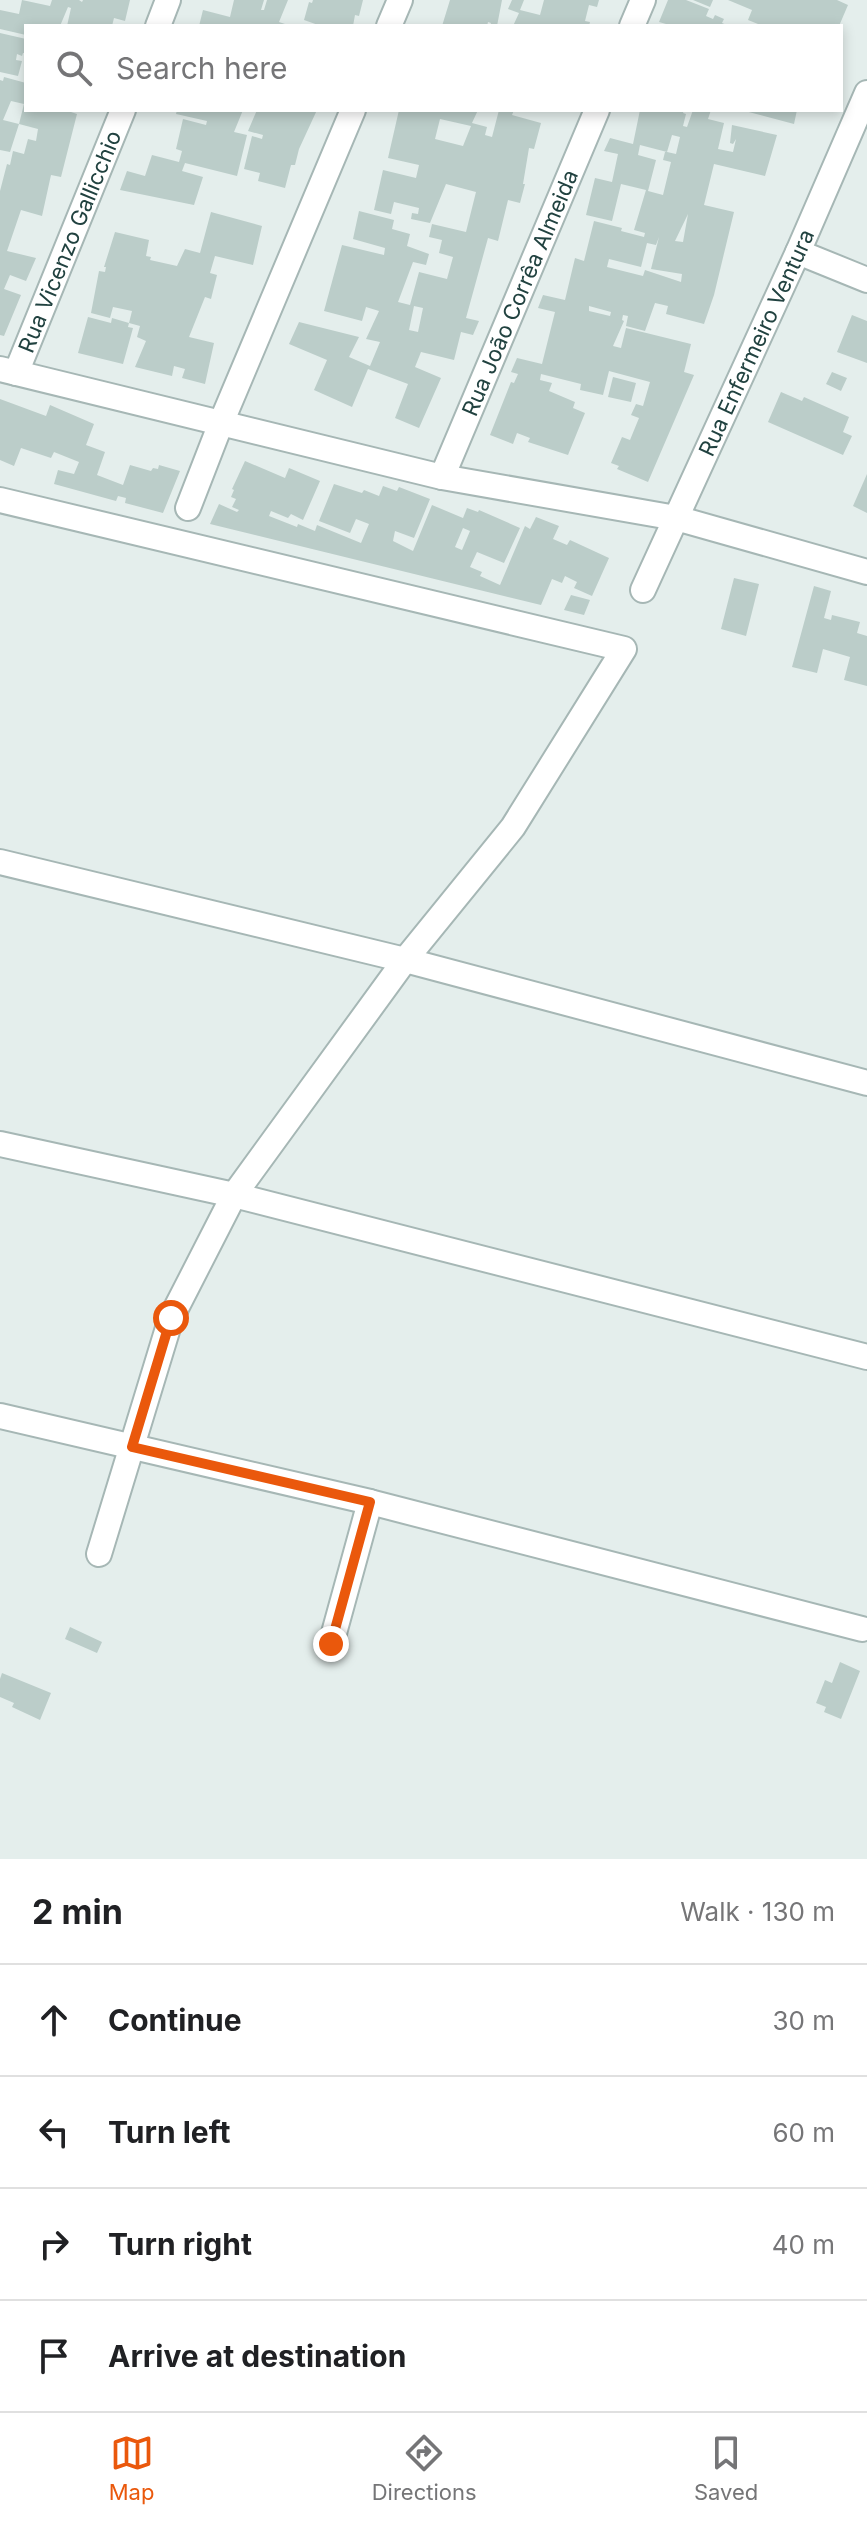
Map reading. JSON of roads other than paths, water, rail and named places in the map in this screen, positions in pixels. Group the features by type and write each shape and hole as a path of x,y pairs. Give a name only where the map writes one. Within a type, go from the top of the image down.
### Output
{"street":[{"path":"159,24 168,0"},
{"path":"390,24 400,0"},
{"path":"633,24 643,0"},
{"name":"Rua Enfermeiro Ventura","path":"643,590 798,252 867,93"},
{"name":"Rua Vicenzo Gallicchio","path":"8,371 122,112"},
{"path":"188,508 352,112"},
{"name":"Rua João Corrêa Almeida","path":"442,477 596,112"},
{"path":"798,252 867,280"},
{"path":"8,371 442,477 676,518 867,572"},
{"path":"0,500 624,649 513,827 405,960 234,1195 171,1318 99,1554"},
{"path":"0,862 405,960 867,1083"},
{"path":"0,1144 234,1195 867,1357"},
{"path":"0,1416 370,1502 862,1629"},
{"path":"331,1644 370,1502"}]}
